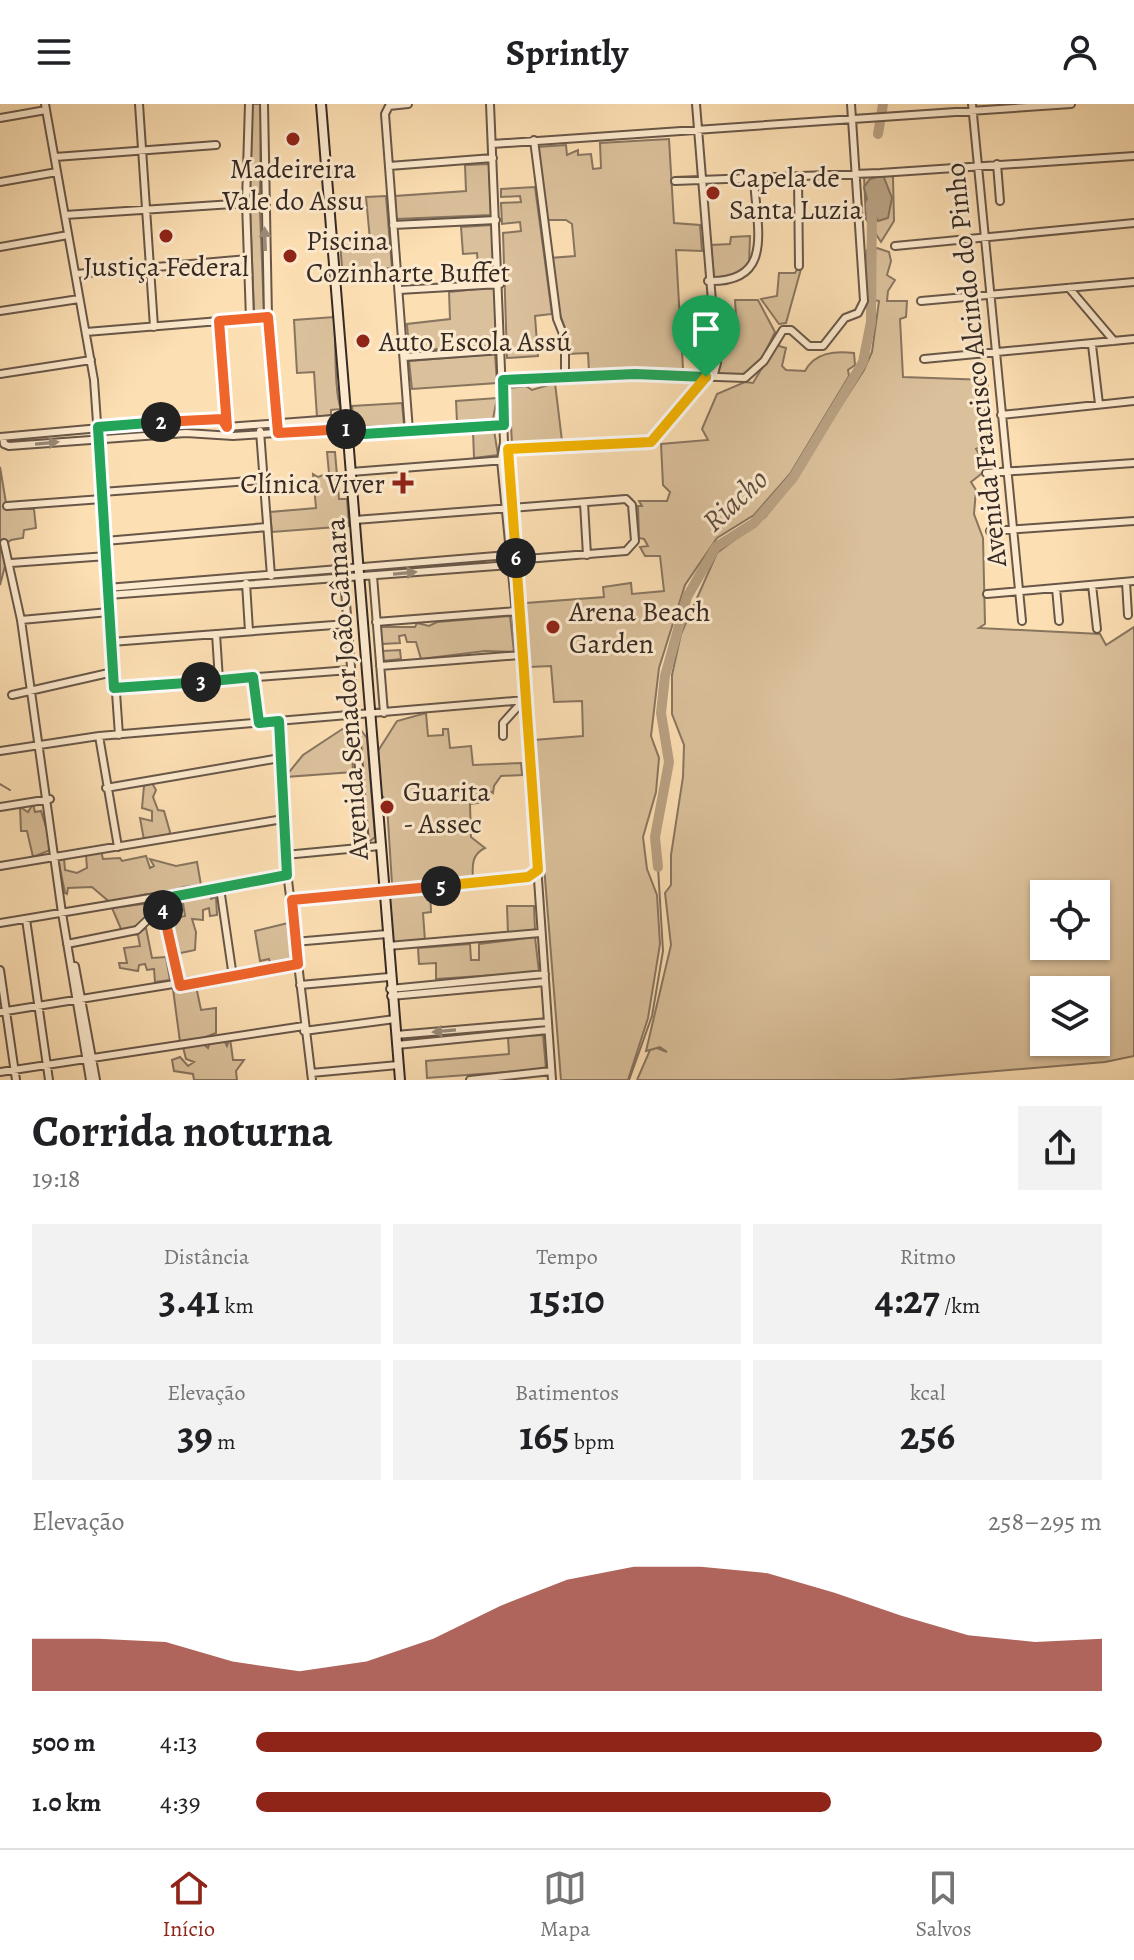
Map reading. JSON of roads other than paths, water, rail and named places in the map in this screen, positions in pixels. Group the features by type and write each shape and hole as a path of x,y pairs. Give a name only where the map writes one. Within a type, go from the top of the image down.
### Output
{"main road":[{"name":"Avenida Senador João Câmara","path":"321,104 390,993 400,1080"}],"street":[{"path":"139,104 154,327"},
{"path":"249,104 246,202 250,319"},
{"path":"264,104 268,317 278,433"},
{"path":"408,104 392,105 385,114 409,431"},
{"path":"490,104 500,284 504,447 528,714 552,1080"},
{"path":"504,447 651,442 710,376 717,363 696,104"},
{"path":"503,380 635,374 745,378 754,372 785,329 802,343 822,347 845,318 858,313 864,301 858,173 851,104"},
{"path":"492,144 888,119 973,108 1071,104"},
{"path":"0,118 46,107 91,360 119,735"},
{"name":"Avenida Francisco Alcindo do Pinho","path":"973,108 993,354 1009,472 1022,621"},
{"path":"534,140 557,319 565,339 565,377"},
{"path":"55,157 216,145"},
{"path":"675,181 880,173 978,164 1134,156"},
{"path":"389,166 493,158"},
{"path":"997,164 1000,201"},
{"path":"0,182 57,172"},
{"path":"798,176 799,266"},
{"path":"708,281 738,279 753,266 756,249 754,178"},
{"path":"65,215 264,202"},
{"path":"393,225 496,220"},
{"path":"895,246 1134,223"},
{"path":"0,247 68,235"},
{"path":"76,274 248,259"},
{"path":"921,301 1134,282"},
{"path":"399,290 500,284"},
{"path":"1069,288 1114,341"},
{"path":"0,311 79,299"},
{"path":"86,332 268,317"},
{"path":"219,321 227,427"},
{"path":"924,359 1134,339"},
{"path":"1092,345 1099,404"},
{"path":"404,357 502,350"},
{"path":"0,374 91,360"},
{"path":"1001,415 1134,401"},
{"path":"227,427 222,419 199,418 1,437 4,444 9,446 200,432 260,435 348,427 409,431 504,425"},
{"path":"199,418 200,432"},
{"path":"227,427 328,420 348,427"},
{"path":"328,420 329,430"},
{"path":"260,425 271,583"},
{"path":"351,472 505,460"},
{"path":"986,473 1134,463"},
{"path":"7,506 263,480"},
{"path":"108,592 344,578 380,566 512,555 526,559 587,555 622,551 634,545 632,505 626,499 355,520"},
{"path":"584,503 587,555"},
{"path":"990,531 1134,521"},
{"path":"105,541 267,527"},
{"path":"4,543 11,563 21,620 58,857 63,913 93,1080"},
{"path":"11,563 107,556"},
{"path":"108,592 191,580 343,569 377,576 513,565 526,559"},
{"name":"Avenida Senador João Câmara","path":"380,566 376,622 384,713"},
{"name":"Avenida Senador João Câmara","path":"343,569 352,716 365,845"},
{"path":"296,572 296,582"},
{"path":"246,576 249,631"},
{"path":"191,580 192,589"},
{"path":"987,594 1130,581 1128,615"},
{"path":"1092,585 1097,629"},
{"path":"1056,588 1059,621"},
{"path":"376,622 518,611"},
{"path":"21,620 109,612"},
{"path":"111,642 347,624"},
{"path":"216,634 219,680"},
{"path":"380,666 521,654"},
{"path":"114,688 350,670"},
{"path":"12,695 113,672"},
{"path":"253,677 259,723"},
{"path":"0,751 99,736 525,700"},
{"path":"503,736 503,723 525,700"},
{"path":"279,721 285,855 311,1077 398,1065"},
{"path":"99,736 118,847"},
{"path":"106,788 280,758"},
{"path":"0,807 49,799"},
{"path":"0,866 283,819"},
{"path":"285,855 365,845 380,846"},
{"path":"292,900 528,877 538,870"},
{"path":"0,923 162,902 287,875"},
{"path":"220,888 233,977"},
{"path":"69,944 137,930 162,902"},
{"path":"162,902 180,986"},
{"path":"26,919 49,1080"},
{"path":"388,946 540,933"},
{"path":"294,942 387,934"},
{"path":"3,1011 180,986 298,964"},
{"path":"0,970 3,1011 16,1080"},
{"path":"300,985 389,977"},
{"path":"390,993 545,978"},
{"path":"0,1072 89,1056 395,1019"},
{"path":"397,1040 548,1022"},
{"path":"397,1040 548,1030"},
{"path":"470,1080 551,1071"}],"waterway":[{"name":"Riacho","path":"878,134 883,104"},
{"name":"Riacho","path":"658,867 655,837 669,762 661,713 665,676 687,597 716,547 754,523 793,478 863,362 871,322 872,202"},
{"path":"0,784 10,790"},
{"name":"Riacho","path":"629,1080 652,1016 663,951 658,867"}],"place":[{"name":"Madeireira Vale do Assu","path":"293,139"},
{"name":"Capela de Santa Luzia","path":"713,193"},
{"name":"Justiça Federal","path":"166,236"},
{"name":"Piscina Cozinharte Buffet","path":"290,256"},
{"name":"Auto Escola Assú","path":"363,341"},
{"name":"Clínica Viver","path":"403,483"},
{"name":"Arena Beach Garden","path":"553,627"},
{"name":"Guarita - Assec","path":"387,807"}]}
